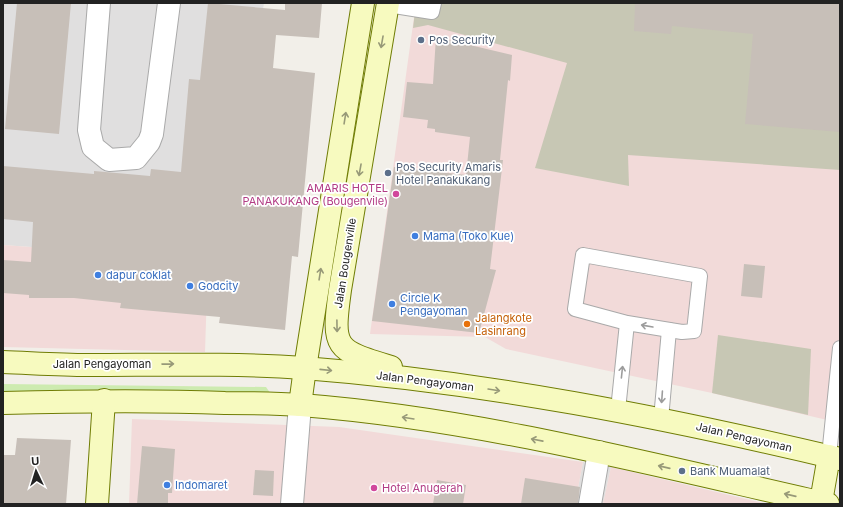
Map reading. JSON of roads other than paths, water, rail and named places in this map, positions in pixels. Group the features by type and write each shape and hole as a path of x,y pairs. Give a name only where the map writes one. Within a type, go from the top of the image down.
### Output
{"street":[{"path":"99,3 89,130 93,147 109,160 136,158 150,142 169,3"},
{"path":"292,504 304,368 363,3"},
{"name":"Jalan Bougenville","path":"388,4 340,290 336,329 338,340 346,350 358,357 442,382"},
{"name":"Jalan Pengayoman","path":"3,362 87,365 180,363 304,368 442,382 618,410 835,458"},
{"path":"3,403 104,400 300,405 387,415 494,431 599,452 825,503 835,458"},
{"path":"98,504 104,400"},
{"path":"590,504 599,452"}],"lane":[{"path":"388,4 432,12 434,3"},
{"path":"583,255 700,276 694,330 682,332 627,323 575,309 583,255"},
{"path":"618,410 627,323"},
{"path":"661,419 669,330"},
{"path":"835,458 840,348"}],"place":[{"name":"Pos Security","path":"421,40"},
{"name":"Pos Security Amaris Hotel Panakukang","path":"388,173"},
{"name":"AMARIS HOTEL PANAKUKANG (Bougenvile)","path":"396,194"},
{"name":"Mama (Toko Kue)","path":"415,236"},
{"name":"dapur coklat","path":"98,275"},
{"name":"Godcity","path":"190,286"},
{"name":"Circle K Pengayoman","path":"392,304"},
{"name":"Jalangkote Lasinrang","path":"467,324"},
{"name":"Bank Muamalat","path":"682,471"},
{"name":"Indomaret","path":"167,485"},
{"name":"Hotel Anugerah","path":"374,488"}]}
